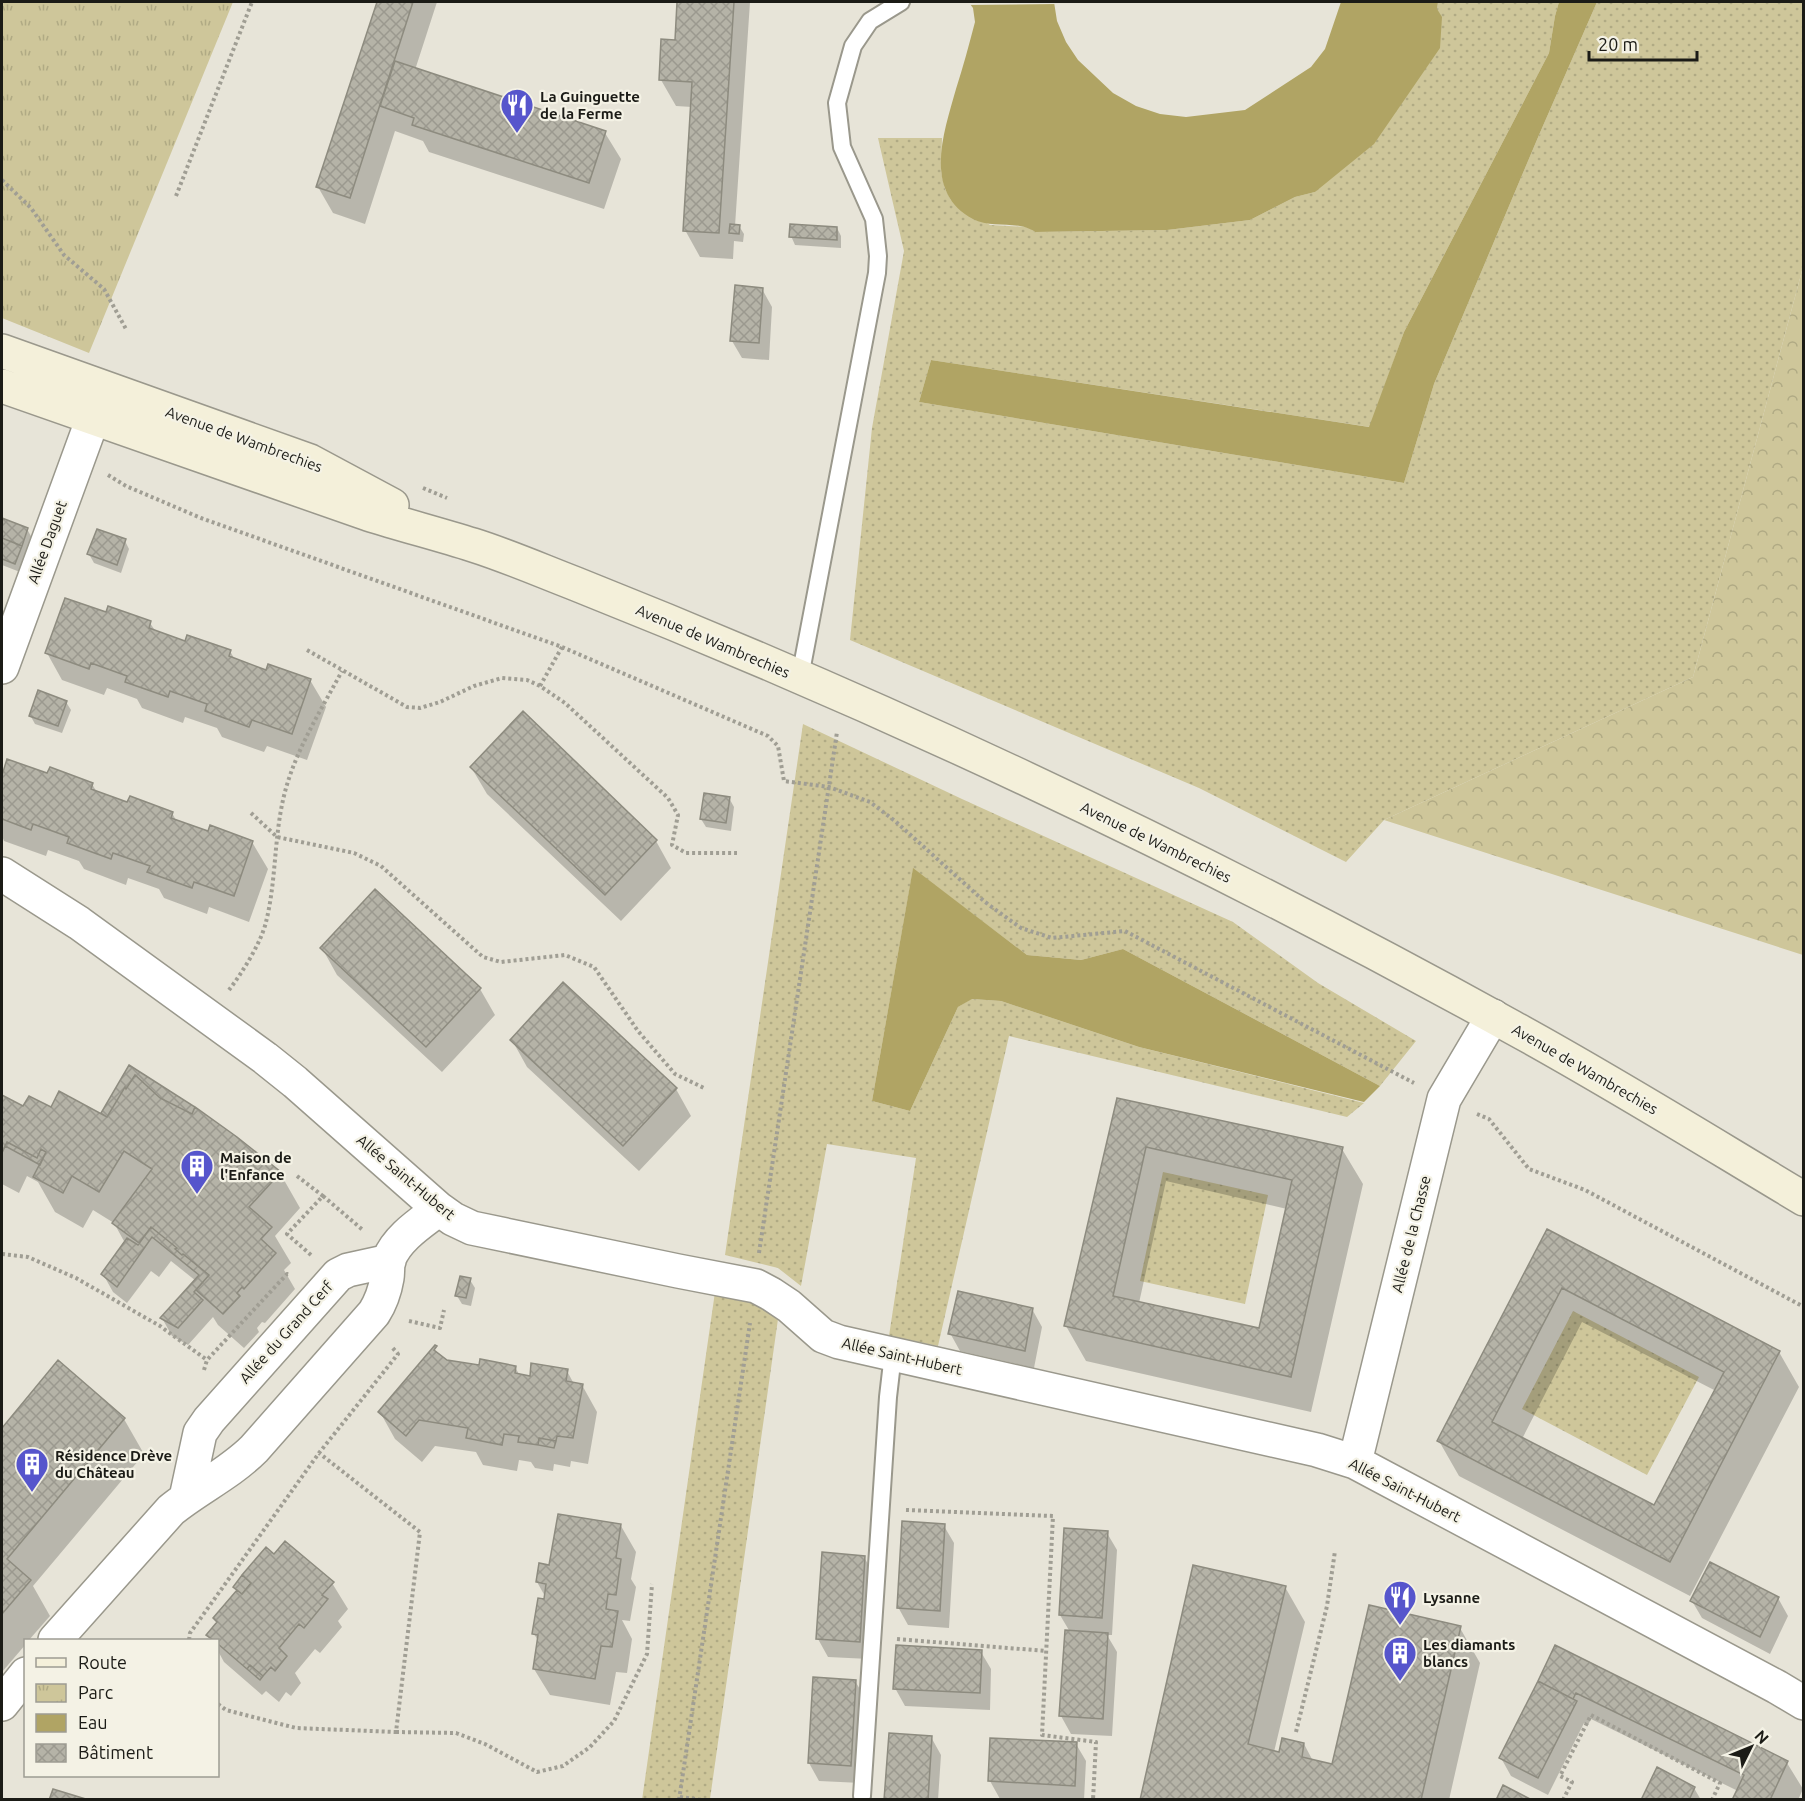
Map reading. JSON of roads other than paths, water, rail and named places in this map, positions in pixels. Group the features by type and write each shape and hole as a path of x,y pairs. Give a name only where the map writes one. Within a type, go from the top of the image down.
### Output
{"main road":[{"name":"Avenue de Wambrechies","path":"2,351 310,461 368,493 478,546 800,678 981,759 1185,855 1493,1016 1707,1139 1803,1199"},
{"name":"Avenue de Wambrechies","path":"2,386 372,515 478,546"}],"street":[{"name":"Allée Daguet","path":"2,666 93,418"},
{"name":"Allée Saint-Hubert","path":"2,874 79,923 266,1058 439,1209 472,1228 756,1286 789,1306 823,1336 839,1342 1317,1450 1355,1462 1803,1703"},
{"name":"Allée de la Chasse","path":"1355,1462 1444,1099 1493,1016"},
{"path":"57,1639 171,1510 242,1461 374,1313 380,1304 389,1261 396,1248 404,1237 439,1209"},
{"name":"Allée du Grand Cerf","path":"186,1498 200,1432 209,1420 338,1275 348,1270 389,1261"},
{"path":"2,1704 24,1676"}],"lane":[{"path":"800,678 877,273 878,256 874,219 842,147 837,103 853,46 870,21 901,2"},
{"path":"862,1796 893,1354"}],"water":[{"path":"1054,2 1057,21 1066,42 1078,60 1113,93 1136,106 1160,114 1186,117 1245,110 1311,67 1325,49 1341,2 1438,2 1437,9 1442,17 1440,48 1374,144 1315,192 1295,197 1250,220 1167,230 1035,232 1022,226 981,222 957,207 947,193 942,177 941,160 946,124 975,22 973,8 970,4"},
{"path":"1559,2 1597,2 1434,384 1404,483 919,402 931,360 1369,427 1404,332 1549,53"},
{"path":"913,868 1027,955 1081,960 1123,949 1380,1086 1364,1102 1139,1047 1001,1001 972,999 958,1007 910,1111 872,1101"}],"place":[{"name":"La Guinguette de la Ferme","path":"517,134"},
{"name":"Maison de l'Enfance","path":"197,1195"},
{"name":"Résidence Drève du Château","path":"32,1493"},
{"name":"Lysanne","path":"1400,1626"},
{"name":"Les diamants blancs","path":"1400,1682"}]}
